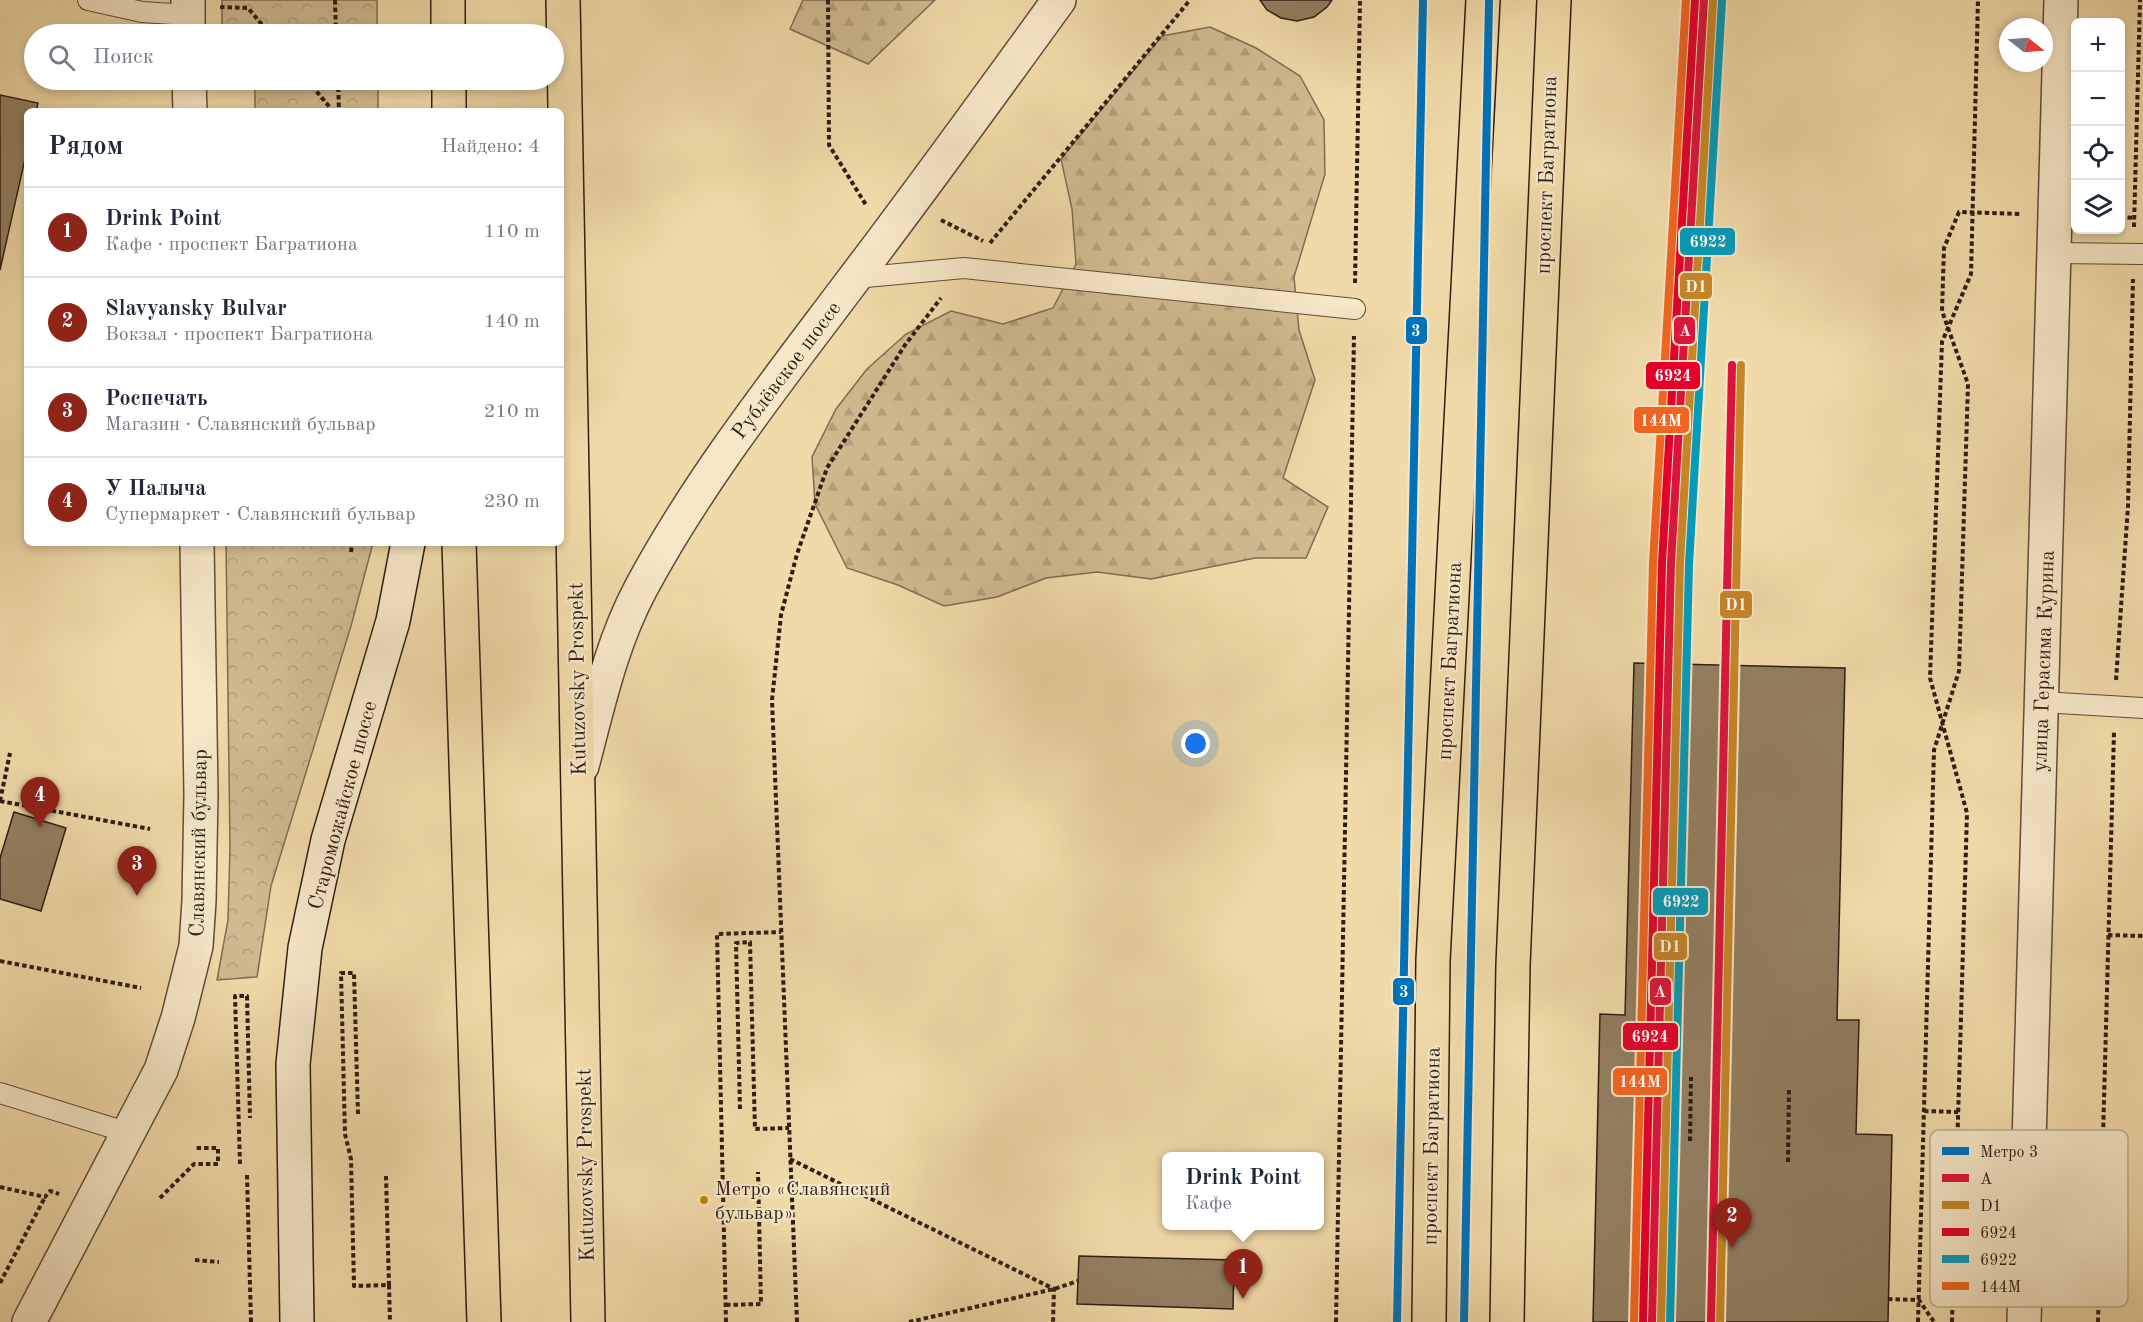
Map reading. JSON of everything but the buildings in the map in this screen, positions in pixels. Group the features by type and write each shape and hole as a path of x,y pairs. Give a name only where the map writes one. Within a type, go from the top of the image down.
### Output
{"main road":[{"path":"447,0 448,24"},
{"name":"Kutuzovsky Prospekt","path":"563,0 563,24"},
{"name":"проспект Багратиона","path":"1429,1322 1433,960 1483,0"},
{"name":"проспект Багратиона","path":"1507,1322 1513,965 1554,0"},
{"name":"Kutuzovsky Prospekt","path":"564,48 588,1322"},
{"path":"449,90 449,108"},
{"path":"459,546 484,1322"}],"street":[{"name":"Рублёвское шоссе","path":"579,776 608,666 640,590 694,499 747,420 902,216 1059,0"},
{"name":"улица Герасима Курина","path":"2030,1130 2061,0"},
{"path":"189,90 190,108"},
{"name":"Славянский бульвар","path":"29,1322 161,1070 178,1018 196,946 201,794 197,546"},
{"name":"Староможайское шоссе","path":"297,1322 293,1064 305,948 328,840 393,621 407,546"},
{"name":"улица Герасима Курина","path":"2024,1307 2024,1322"}],"lane":[{"path":"88,0 142,12 188,16"},
{"path":"2054,253 2138,254"},
{"path":"855,278 964,268 1355,309"},
{"path":"2042,702 2143,708"},
{"path":"0,1093 129,1133"}],"path":[{"path":"335,0 336,24"},
{"path":"828,0 829,145 870,211 902,216 930,214 989,244 1190,0"},
{"path":"1336,1322 1360,0"},
{"path":"1957,1130 1967,813 1930,678 1942,342 1971,274 1978,0"},
{"path":"2103,1130 2114,706 2128,506 2138,254 2134,218 2140,0"},
{"path":"222,16 222,7 248,8 262,24"},
{"path":"315,90 330,108"},
{"path":"338,90 339,108"},
{"path":"1918,1322 1934,750 1959,670 1968,384 1942,311 1944,248 1959,212 2025,214"},
{"path":"2125,217 2134,218"},
{"path":"797,1322 772,700 781,615 797,554 827,468 905,345 964,268"},
{"path":"351,552 352,546"},
{"path":"10,753 0,801 150,829"},
{"path":"726,1322 717,934 781,932"},
{"path":"2108,935 2143,936"},
{"path":"740,1108 736,943 750,942 755,1129 789,1128"},
{"path":"0,961 141,988"},
{"path":"358,1114 354,973 341,973 345,1134 351,1159 354,1286 389,1285"},
{"path":"240,1164 235,996 247,996 250,1118"},
{"path":"1690,1142 1691,1077"},
{"path":"1788,1162 1789,1089"},
{"path":"1924,1111 1958,1112"},
{"path":"160,1198 194,1164 218,1164 218,1148 196,1148"},
{"path":"790,1159 1054,1289"},
{"path":"726,1305 761,1304 758,1172"},
{"path":"248,1175 251,1322"},
{"path":"386,1176 390,1322"},
{"path":"0,1186 45,1197"},
{"path":"0,1283 50,1191"},
{"path":"195,1260 219,1262"},
{"path":"909,1322 1054,1289 1078,1281"},
{"path":"1053,1322 1054,1289"},
{"path":"1888,1299 1919,1300"},
{"path":"1919,1300 1934,1322"},
{"path":"1952,1307 1952,1322"},
{"path":"2098,1307 2098,1322"}],"green space":[{"path":"222,0 377,0 377,24 222,24"},
{"path":"803,0 935,0 868,64 790,29"},
{"path":"1210,27 1256,48 1300,76 1324,120 1325,174 1294,277 1299,330 1315,380 1283,478 1328,507 1306,558 1255,558 1151,579 1097,572 1046,578 997,597 944,606 898,585 847,568 815,504 812,457 836,409 867,369 906,334 951,311 1003,324 1053,308 1076,264 1072,209 1061,159 1162,36"},
{"path":"255,90 378,90 378,108 255,108"},
{"path":"226,546 372,546 351,626 271,886 257,977 217,980 228,920 230,847"}],"metro line":[{"name":"3","path":"1397,1322 1423,0"},
{"name":"3","path":"1464,1322 1489,0"}],"transit line":[{"name":"144М","path":"1634,1322 1653,563 1686,0"},
{"name":"6924","path":"1643,1322 1662,563 1695,0"},
{"name":"A","path":"1652,1322 1671,563 1704,0"},
{"name":"D1","path":"1661,1322 1680,563 1713,1"},
{"name":"6922","path":"1670,1322 1689,564 1722,1"},
{"name":"A","path":"1711,1322 1732,365"},
{"name":"D1","path":"1720,1322 1741,365"}],"place":[{"name":"У Палыча","path":"40,827"},
{"name":"Роспечать","path":"137,896"},
{"name":"Метро «Славянский бульвар»","path":"704,1200"},
{"name":"Slavyansky Bulvar","path":"1732,1248"},
{"name":"Drink Point","path":"1243,1299"}]}
